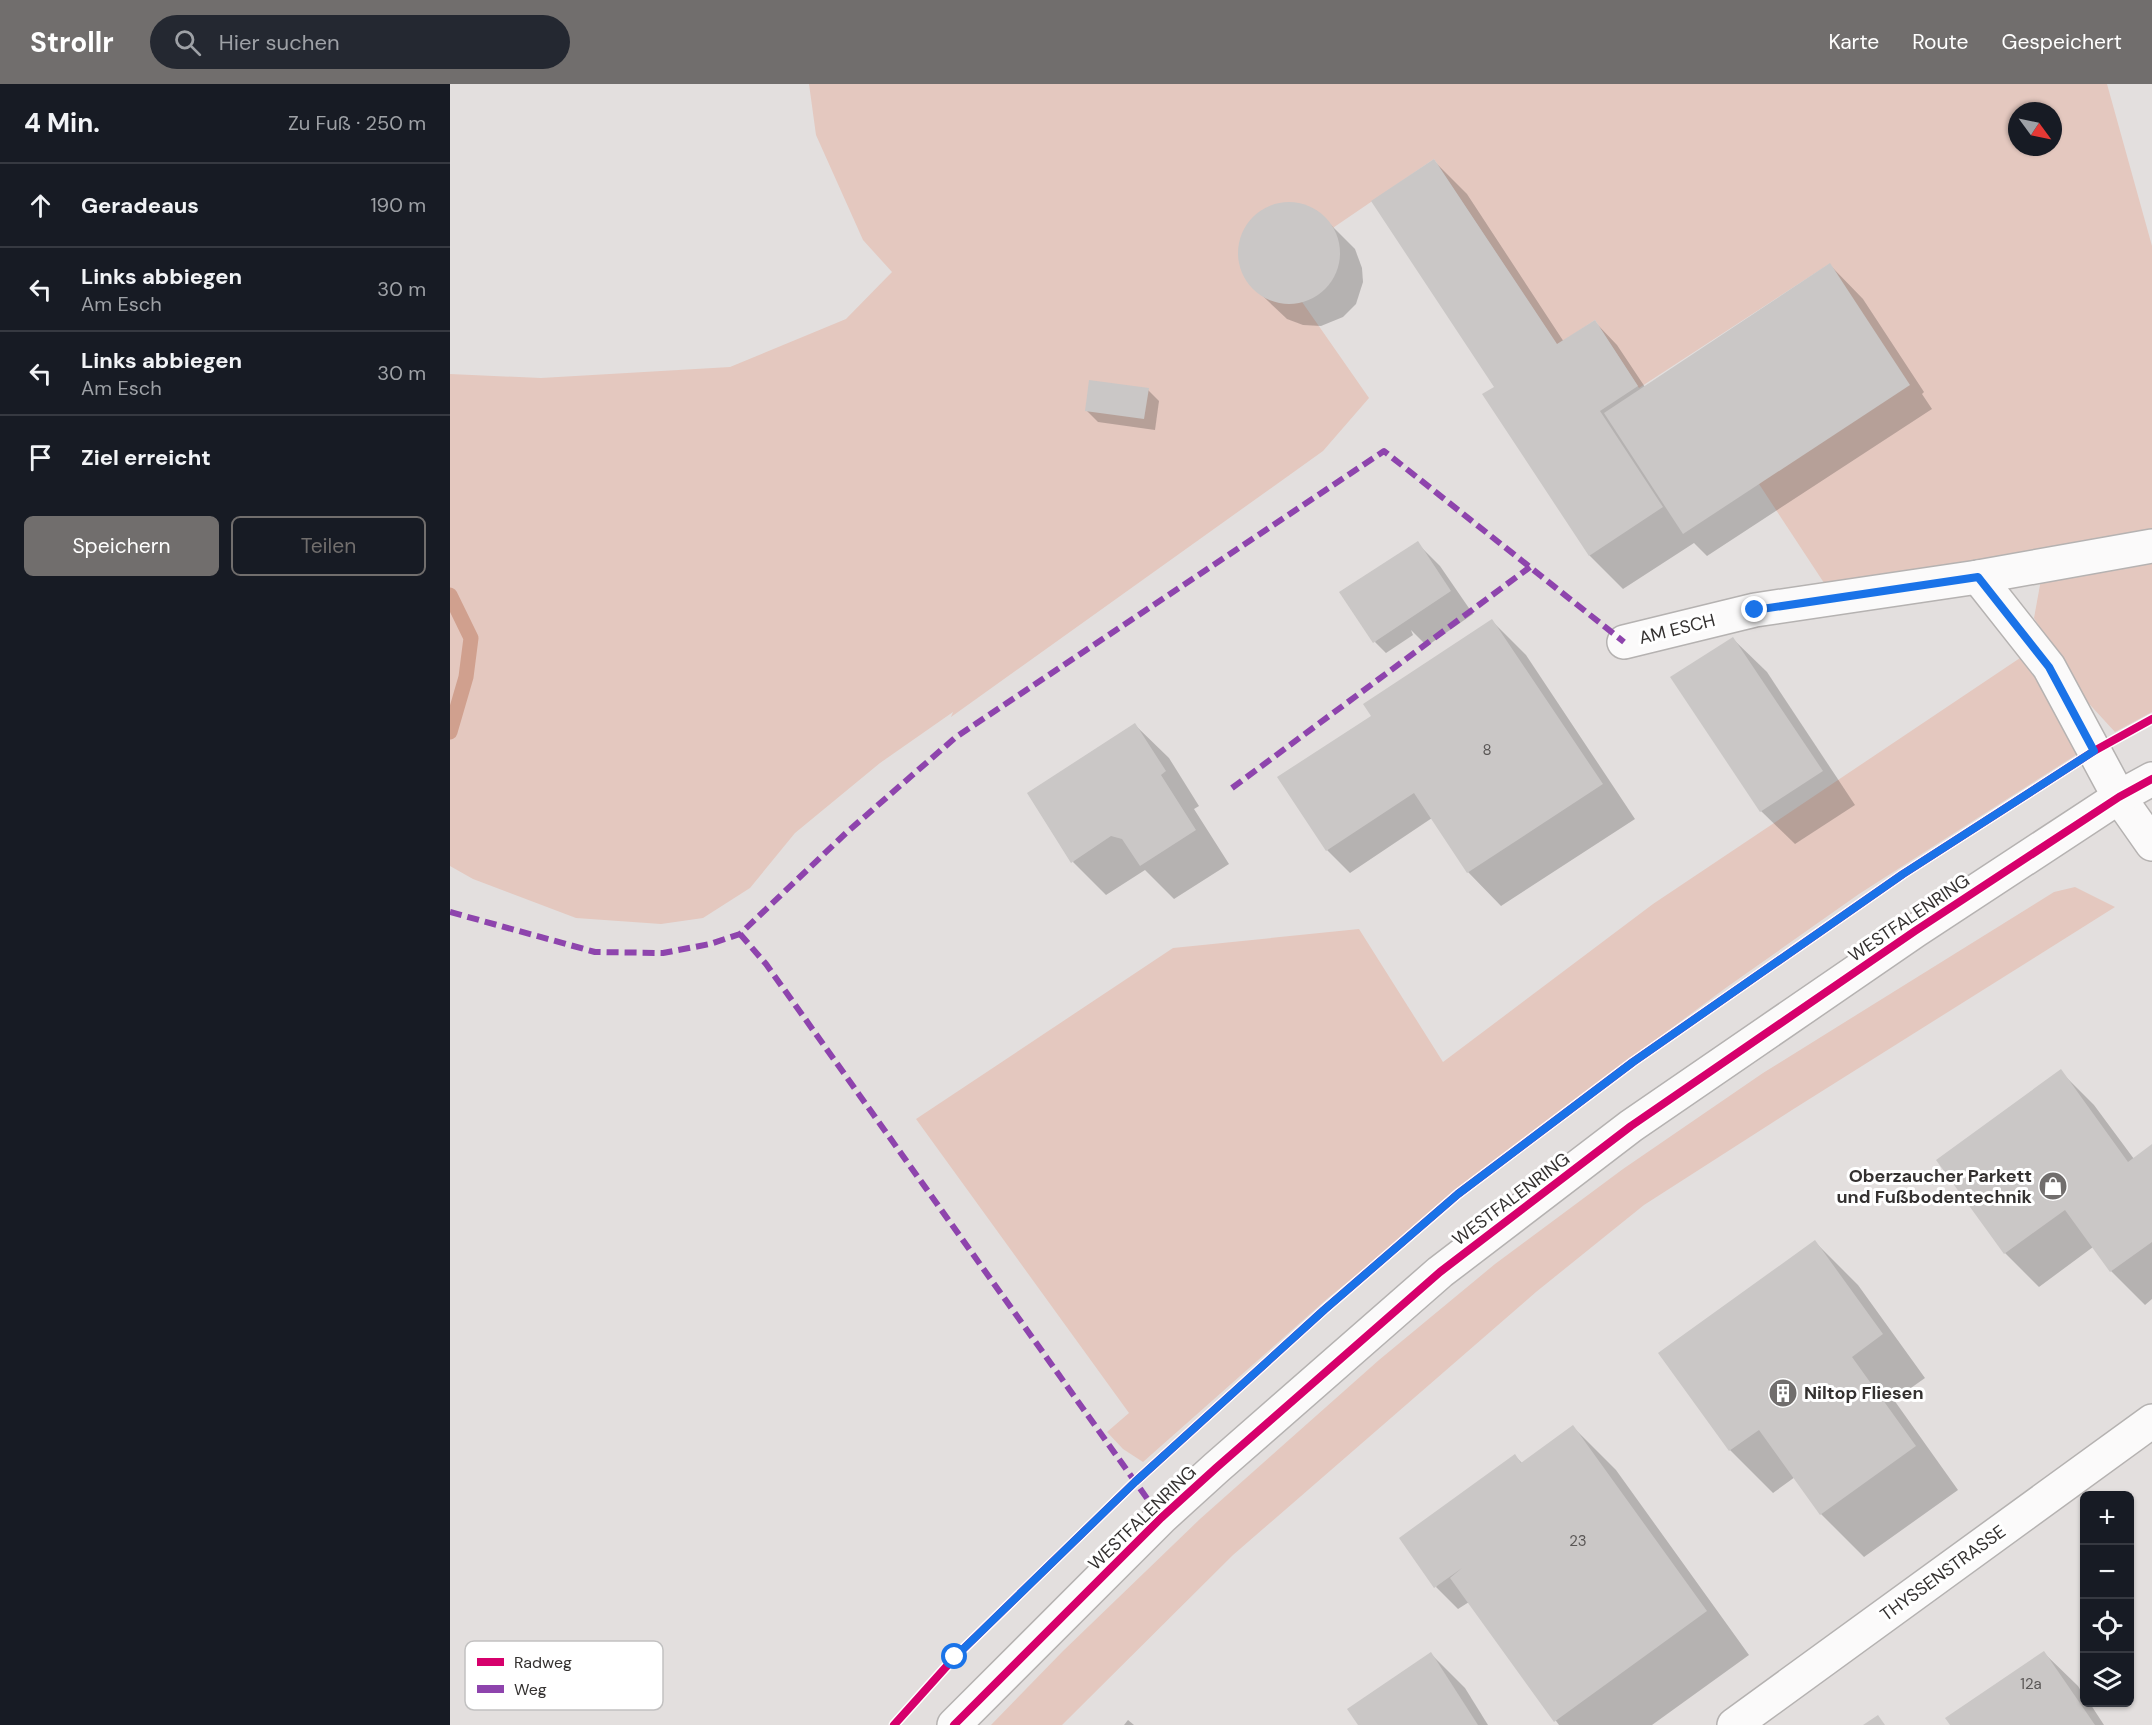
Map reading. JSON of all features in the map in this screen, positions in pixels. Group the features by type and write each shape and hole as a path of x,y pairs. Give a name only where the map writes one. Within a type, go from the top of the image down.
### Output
{"street":[{"name":"AM ESCH","path":"1624,642 1755,610 1978,577 2152,546"},
{"path":"1978,577 2049,667 2119,798 2152,844"},
{"name":"WESTFALENRING","path":"954,1725 1161,1518 1224,1460 1440,1272 1631,1126 1915,931 2119,798 2152,779"},
{"name":"THYSSENSTRASSE","path":"1734,1725 2152,1421"}],"shaded area":[{"path":"809,84 2107,84 2152,246 2152,532 1828,589 1759,484 1829,264 1639,388 1595,320 1557,345 1434,159 1277,266 1369,398 1323,451 951,717 953,712 880,763 795,833 750,888 703,918 661,924 576,918 473,879 450,866 450,374 541,378 730,367 846,319 892,272 863,240 816,135"},
{"path":"2152,555 2152,712 2115,732 2081,695 2034,618 2042,574"},
{"path":"2023,656 2079,753 1859,894 1727,987 1561,1110 1328,1298 1143,1462 1123,1449 1107,1432 1129,1413 916,1119 1173,948 1359,929 1443,1062 1653,904"},
{"path":"2075,887 2115,907 1644,1205 1536,1292 1233,1555 1062,1725 991,1725 1063,1651 1200,1519 1379,1360 1495,1264 1623,1169 1763,1073 2054,892"}],"building":[{"path":"1434,159 1557,344 1595,320 1638,386 1600,411 1663,507 1589,556 1482,394 1494,387 1371,201"},
{"path":"1289,202 1309,206 1325,217 1336,233 1340,253 1336,273 1325,289 1309,300 1289,304 1269,300 1253,289 1242,273 1238,253 1242,233 1253,217 1269,206"},
{"path":"1830,263 1910,385 1683,534 1604,413"},
{"path":"1089,380 1149,388 1144,419 1085,411"},
{"path":"1418,541 1451,591 1373,643 1339,592"},
{"path":"1492,619 1603,784 1467,873 1414,793 1326,851 1277,777 1371,716 1363,704"},
{"path":"1733,637 1823,771 1760,812 1670,677"},
{"path":"1135,723 1166,771 1161,775 1196,830 1140,866 1122,839 1111,836 1071,863 1027,793"},
{"name":"Oberzaucher Parkett und Fußbodentechnik","path":"2061,1069 2128,1162 2152,1144 2152,1242 2110,1272 2065,1210 2004,1254 1936,1160"},
{"name":"Niltop Fliesen","path":"1815,1240 1883,1334 1852,1357 1916,1446 1820,1515 1759,1430 1729,1451 1658,1353"},
{"path":"1573,1425 1707,1611 1554,1722 1450,1578 1462,1568 1434,1588 1399,1538 1515,1454 1521,1463"},
{"path":"2044,1651 2080,1703 2080,1707 2083,1707 2095,1725 1950,1725 1945,1718"},
{"path":"1431,1652 1478,1725 1358,1725 1347,1709"},
{"path":"1878,1715 1885,1725 1863,1725"}],"waterway":[{"path":"450,595 471,638 466,677 450,732"}],"marked path":[{"path":"450,912 595,952 663,953 710,944 740,934 846,833 956,737 1384,451 1624,642"},
{"path":"1232,788 1530,567"},
{"path":"740,934 766,964 1161,1518"}],"cycle path":[{"path":"894,1725 955,1657 1135,1482 1324,1310 1458,1194 1633,1062 1903,874 2094,751 2152,719"},
{"path":"954,1725 1161,1518 1440,1272 1631,1126 1915,931 2119,797 2152,779"}],"place":[{"name":"Oberzaucher Parkett und Fußbodentechnik","path":"2053,1186"},
{"name":"Niltop Fliesen","path":"1783,1393"}],"route":[{"path":"955,1657 1135,1482 1324,1310 1458,1194 1633,1062 1903,874 2094,751 2049,667 1978,577 1755,610"}]}
